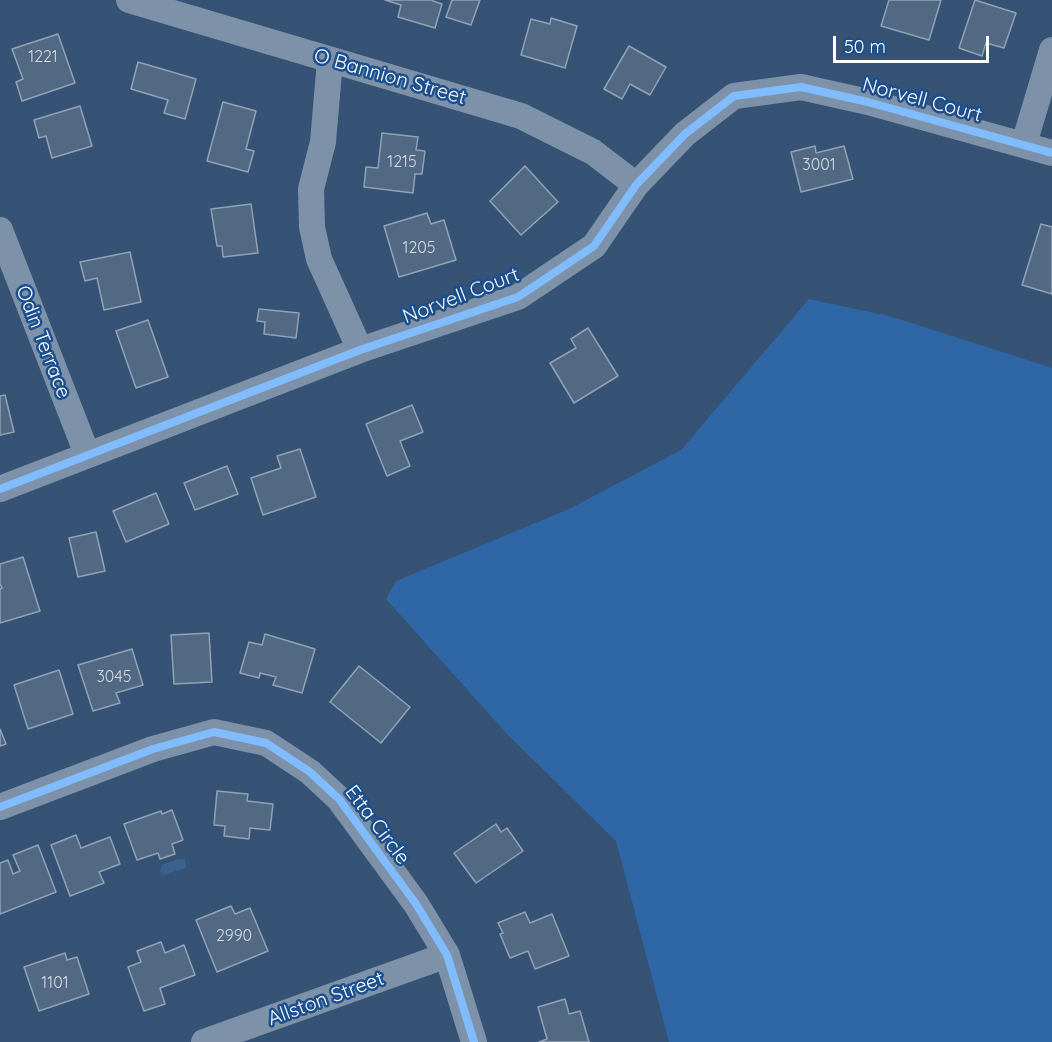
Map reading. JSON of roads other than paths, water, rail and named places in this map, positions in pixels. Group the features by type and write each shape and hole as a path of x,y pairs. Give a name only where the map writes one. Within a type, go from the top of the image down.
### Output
{"street":[{"name":"O Bannion Street","path":"129,0 521,116 593,152 636,185"},
{"path":"1024,144 1052,50"},
{"path":"330,60 323,142 311,189 312,227 319,259 360,350"},
{"name":"Norvell Court","path":"0,489 360,350 518,297 594,246 636,185 685,134 734,96 801,87 868,102 1052,153"},
{"name":"Odin Terrace","path":"0,230 87,454"},
{"name":"Etta Circle","path":"0,807 153,748 214,732 266,743 310,772 339,799 416,904 447,955 474,1042"},
{"name":"Allston Street","path":"204,1042 447,955"}]}
